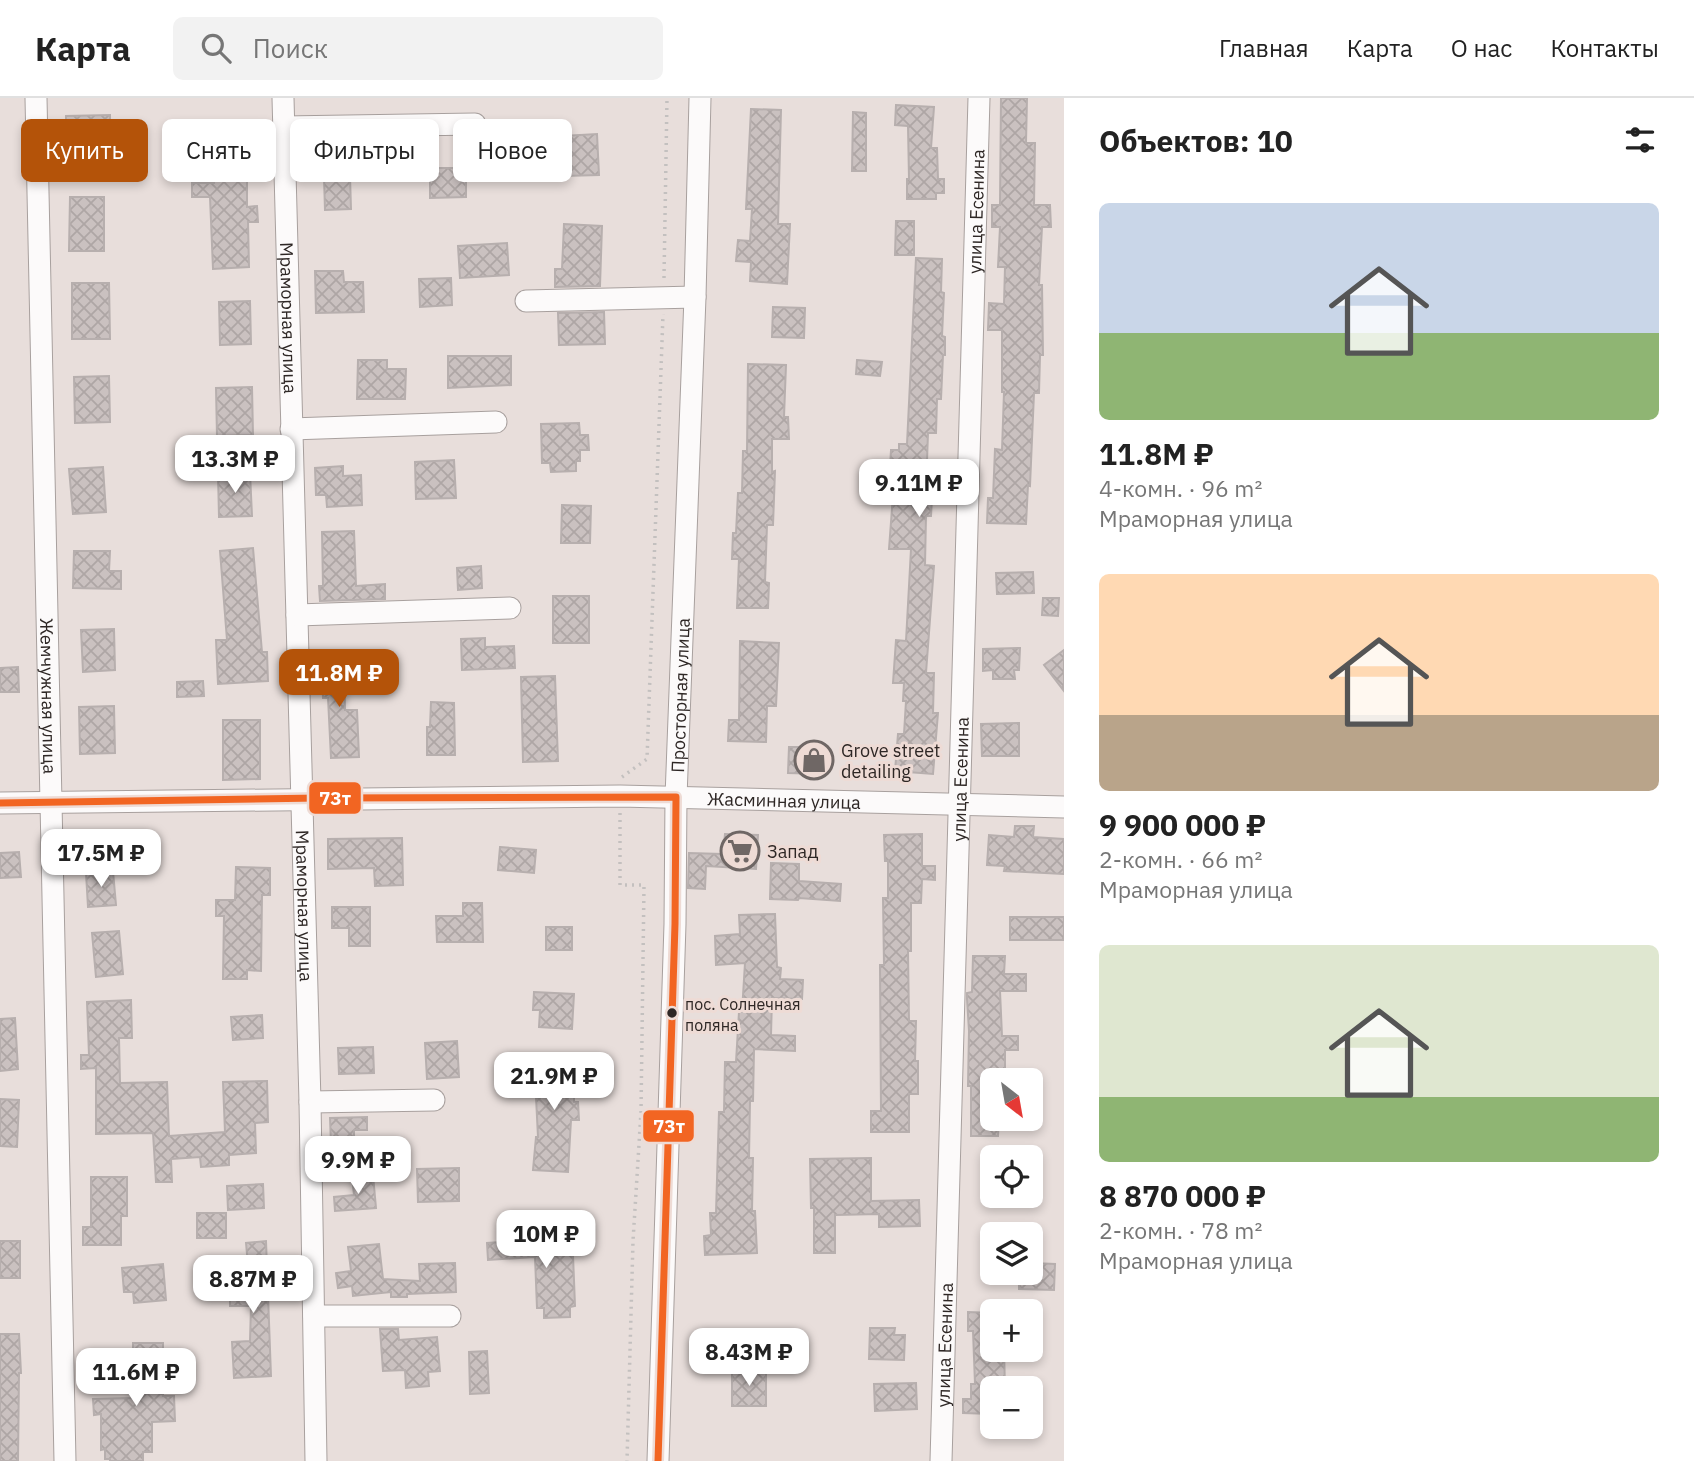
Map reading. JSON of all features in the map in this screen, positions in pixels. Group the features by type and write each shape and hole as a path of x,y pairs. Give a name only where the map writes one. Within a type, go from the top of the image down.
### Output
{"street":[{"name":"Жемчужная улица","path":"36,98 65,1461"},
{"name":"Мраморная улица","path":"283,98 303,799 316,1461"},
{"name":"Просторная улица","path":"658,1461 675,924 676,797 700,98"},
{"name":"улица Есенина","path":"941,1461 979,98"},
{"path":"284,127 453,124"},
{"path":"526,302 695,297"},
{"path":"291,429 496,422"},
{"path":"297,615 510,608"},
{"name":"Жасминная улица","path":"0,803 676,797 1064,807"},
{"path":"310,1102 434,1100"},
{"path":"314,1316 450,1316"}],"path":[{"path":"621,778 647,759 664,297 667,98"},
{"path":"620,811 620,885 644,885 641,1112 633,1241 627,1461"}],"building":[{"path":"1001,98 1027,98 1026,143 1035,143 1034,205 1050,205 1051,227 1042,227 1039,285 1042,285 1043,355 1040,355 1039,393 1034,393 1026,524 987,523 988,498 993,498 995,449 1002,450 1004,392 1002,330 988,330 989,303 1004,304 1005,267 998,267 1000,227 992,227 992,205 1000,205"},
{"path":"896,105 934,107 931,148 937,148 938,179 944,179 944,193 936,193 936,199 907,199 908,126 895,125"},
{"path":"751,109 781,110 778,224 790,224 787,284 750,281 751,262 736,261 738,240 750,241 752,209 746,209"},
{"path":"853,112 866,113 866,171 852,171"},
{"path":"110,115 110,119 66,119 66,116"},
{"path":"597,134 599,175 572,176 572,135"},
{"path":"439,168 453,168 453,182 466,182 466,197 430,198 430,182 439,182"},
{"path":"247,182 247,207 257,206 258,222 248,222 249,267 213,269 210,197 192,197 192,183"},
{"path":"324,182 350,182 351,209 325,210"},
{"path":"70,197 104,197 104,251 69,251"},
{"path":"896,221 914,221 914,255 895,255"},
{"path":"564,224 602,226 600,286 555,287 555,269 562,269"},
{"path":"507,243 509,275 460,278 458,246"},
{"path":"916,258 942,259 941,292 944,293 942,336 945,337 945,355 941,399 937,399 936,433 928,433 927,461 947,462 946,482 933,481 931,516 926,516 925,565 934,566 926,673 934,673 933,713 938,713 933,774 895,771 898,734 904,734 906,701 903,701 904,683 893,683 896,640 906,641 911,549 889,549 895,468 890,468 891,450 899,450 899,444 907,444"},
{"path":"315,271 343,271 344,282 363,282 364,312 316,313"},
{"path":"451,278 452,305 420,307 419,279"},
{"path":"72,283 109,283 110,339 72,339"},
{"path":"250,301 251,344 220,345 219,302"},
{"path":"773,307 805,308 804,338 772,337"},
{"path":"604,312 605,344 559,345 558,313"},
{"path":"448,356 511,356 511,385 448,388"},
{"path":"358,360 387,360 387,369 406,369 405,399 357,399"},
{"path":"857,360 882,362 880,376 856,374"},
{"path":"748,364 786,365 784,417 788,417 789,439 772,439 772,472 775,471 773,525 767,525 765,582 769,583 768,608 737,608 739,559 732,559 738,493 742,493 743,451 747,451"},
{"path":"109,376 110,422 75,423 74,377"},
{"path":"252,387 253,435 217,436 216,388"},
{"path":"579,423 580,435 588,435 589,450 580,450 576,471 551,472 550,463 542,463 541,424"},
{"path":"454,460 456,498 416,499 415,462"},
{"path":"343,466 343,476 361,475 362,505 327,507 326,495 316,495 315,468"},
{"path":"103,467 106,512 73,514 69,469"},
{"path":"250,473 252,516 219,517 218,474"},
{"path":"562,505 591,506 590,543 561,543"},
{"path":"354,531 356,586 385,584 385,599 320,601 319,586 323,586 322,532"},
{"path":"253,548 262,652 267,652 268,681 218,684 216,640 227,640 220,551"},
{"path":"74,551 110,551 109,571 121,571 121,589 73,588"},
{"path":"481,566 482,588 458,590 457,568"},
{"path":"1033,572 1034,593 997,594 996,573"},
{"path":"553,596 589,596 589,643 553,643"},
{"path":"1043,598 1059,598 1058,616 1042,615"},
{"path":"114,629 115,670 83,672 81,630"},
{"path":"485,638 485,647 514,646 515,668 462,670 461,639"},
{"path":"740,641 779,643 776,706 767,706 766,742 728,741 729,720 739,720"},
{"path":"1020,648 1019,670 1014,670 1015,679 993,679 993,670 983,671 983,649"},
{"path":"1064,650 1064,691 1044,665"},
{"path":"344,653 345,710 357,710 359,757 331,758 328,698 323,698 322,654"},
{"path":"18,667 19,692 0,692 0,668"},
{"path":"555,676 558,761 523,762 521,677"},
{"path":"203,681 204,696 177,697 177,682"},
{"path":"431,702 454,703 455,755 427,755 427,727 430,727"},
{"path":"114,706 115,753 80,754 79,707"},
{"path":"223,720 260,720 260,779 223,780"},
{"path":"1019,723 1019,756 982,756 981,724"},
{"path":"789,747 821,747 821,774 788,773"},
{"path":"1015,826 1034,826 1033,837 1064,839 1064,874 1004,871 1005,866 987,865 989,835 1014,837"},
{"path":"725,834 758,835 756,869 706,866 705,889 688,888 689,853 723,854"},
{"path":"922,834 922,866 935,866 935,880 922,879 921,903 911,903 911,951 908,951 909,1021 916,1021 918,1094 909,1094 909,1132 871,1132 871,1111 881,1111 880,965 884,965 883,898 888,898 888,861 885,861 884,835"},
{"path":"402,838 403,885 375,886 374,868 328,869 328,839"},
{"path":"500,847 536,850 534,873 498,870"},
{"path":"19,852 21,877 0,878 0,853"},
{"path":"771,863 799,864 799,881 841,884 840,901 770,899"},
{"path":"236,867 270,868 270,895 262,895 261,971 247,970 247,979 223,979 224,916 216,916 216,900 235,900"},
{"path":"113,871 116,905 88,907 86,873"},
{"path":"463,903 482,903 483,942 437,942 436,916 463,916"},
{"path":"332,907 370,907 370,946 349,946 349,928 332,928"},
{"path":"775,914 780,979 803,980 802,999 772,998 771,1035 795,1036 795,1051 754,1049 749,1158 753,1158 752,1211 755,1211 757,1253 705,1255 704,1236 711,1235 710,1213 716,1213 719,1112 724,1112 725,1062 736,1062 745,963 716,965 715,936 740,934 739,915"},
{"path":"1010,917 1064,917 1064,940 1010,940"},
{"path":"546,927 572,927 572,950 546,950"},
{"path":"119,931 123,974 96,977 92,933"},
{"path":"973,956 1005,956 1004,974 1026,974 1026,991 1000,991 1002,1036 1018,1036 1018,1050 1005,1050 1005,1068 980,1068 980,1131 998,1131 998,1136 971,1136 967,993 972,992"},
{"path":"534,992 574,994 572,1029 539,1027 540,1010 533,1010"},
{"path":"131,1000 132,1038 119,1038 120,1083 167,1082 169,1136 225,1132 223,1082 267,1081 268,1122 255,1123 256,1153 229,1155 229,1165 201,1167 200,1157 171,1159 172,1182 156,1182 153,1133 96,1134 96,1068 81,1069 81,1055 89,1055 87,1002"},
{"path":"262,1015 263,1038 233,1040 231,1017"},
{"path":"15,1018 18,1069 0,1071 0,1019"},
{"path":"457,1041 459,1077 427,1079 425,1043"},
{"path":"373,1047 374,1073 339,1074 338,1048"},
{"path":"534,1057 574,1057 574,1102 578,1102 579,1120 571,1120 568,1172 533,1170 538,1137"},
{"path":"0,1099 19,1100 17,1147 0,1146"},
{"path":"367,1117 367,1130 354,1130 354,1143 331,1144 330,1118"},
{"path":"871,1158 871,1201 919,1200 920,1226 879,1227 879,1214 835,1215 835,1253 814,1253 810,1159"},
{"path":"459,1168 459,1201 418,1202 417,1169"},
{"path":"373,1175 376,1208 335,1211 334,1197 354,1195 352,1177"},
{"path":"91,1177 127,1177 127,1216 121,1216 121,1245 83,1245 83,1227 91,1227"},
{"path":"263,1184 264,1208 228,1210 227,1186"},
{"path":"197,1213 226,1213 226,1238 197,1238"},
{"path":"579,1237 581,1255 573,1255 575,1306 570,1307 570,1317 544,1318 544,1308 537,1308 535,1257 488,1260 487,1243"},
{"path":"0,1241 20,1241 20,1278 0,1278"},
{"path":"266,1241 271,1376 234,1378 232,1342 250,1341 251,1306 230,1306 230,1277 249,1276 246,1243"},
{"path":"379,1244 383,1279 420,1281 419,1264 455,1263 456,1292 407,1294 407,1297 391,1297 391,1292 353,1296 352,1286 338,1288 336,1273 351,1271 348,1247"},
{"path":"163,1264 166,1300 134,1303 133,1292 124,1292 122,1268"},
{"path":"1043,1264 1055,1264 1054,1290 1019,1289 1019,1285 1043,1285"},
{"path":"968,1312 980,1312 980,1362 1004,1362 1005,1376 980,1376 980,1414 963,1413 963,1399 971,1399 971,1384 975,1384 973,1331 968,1331"},
{"path":"870,1328 895,1328 894,1335 905,1335 904,1360 869,1359"},
{"path":"380,1329 398,1329 399,1340 437,1337 440,1371 428,1372 429,1386 406,1388 405,1370 383,1371"},
{"path":"0,1334 19,1334 21,1373 18,1461 0,1461"},
{"path":"133,1343 163,1343 163,1396 174,1396 175,1421 152,1422 152,1452 143,1452 143,1461 110,1461 105,1459 105,1449 101,1450 101,1414 94,1415 93,1399 133,1398"},
{"path":"487,1351 489,1393 470,1394 469,1352"},
{"path":"732,1369 766,1369 766,1406 732,1406"},
{"path":"916,1383 917,1409 875,1411 874,1384"}],"transit line":[{"name":"73т","path":"0,803 319,798 676,797 675,924 658,1461"}],"place":[{"name":"Grove street detailing","path":"814,760"},
{"name":"Запад","path":"740,851"},
{"name":"пос. Солнечная поляна","path":"672,1013"}]}
